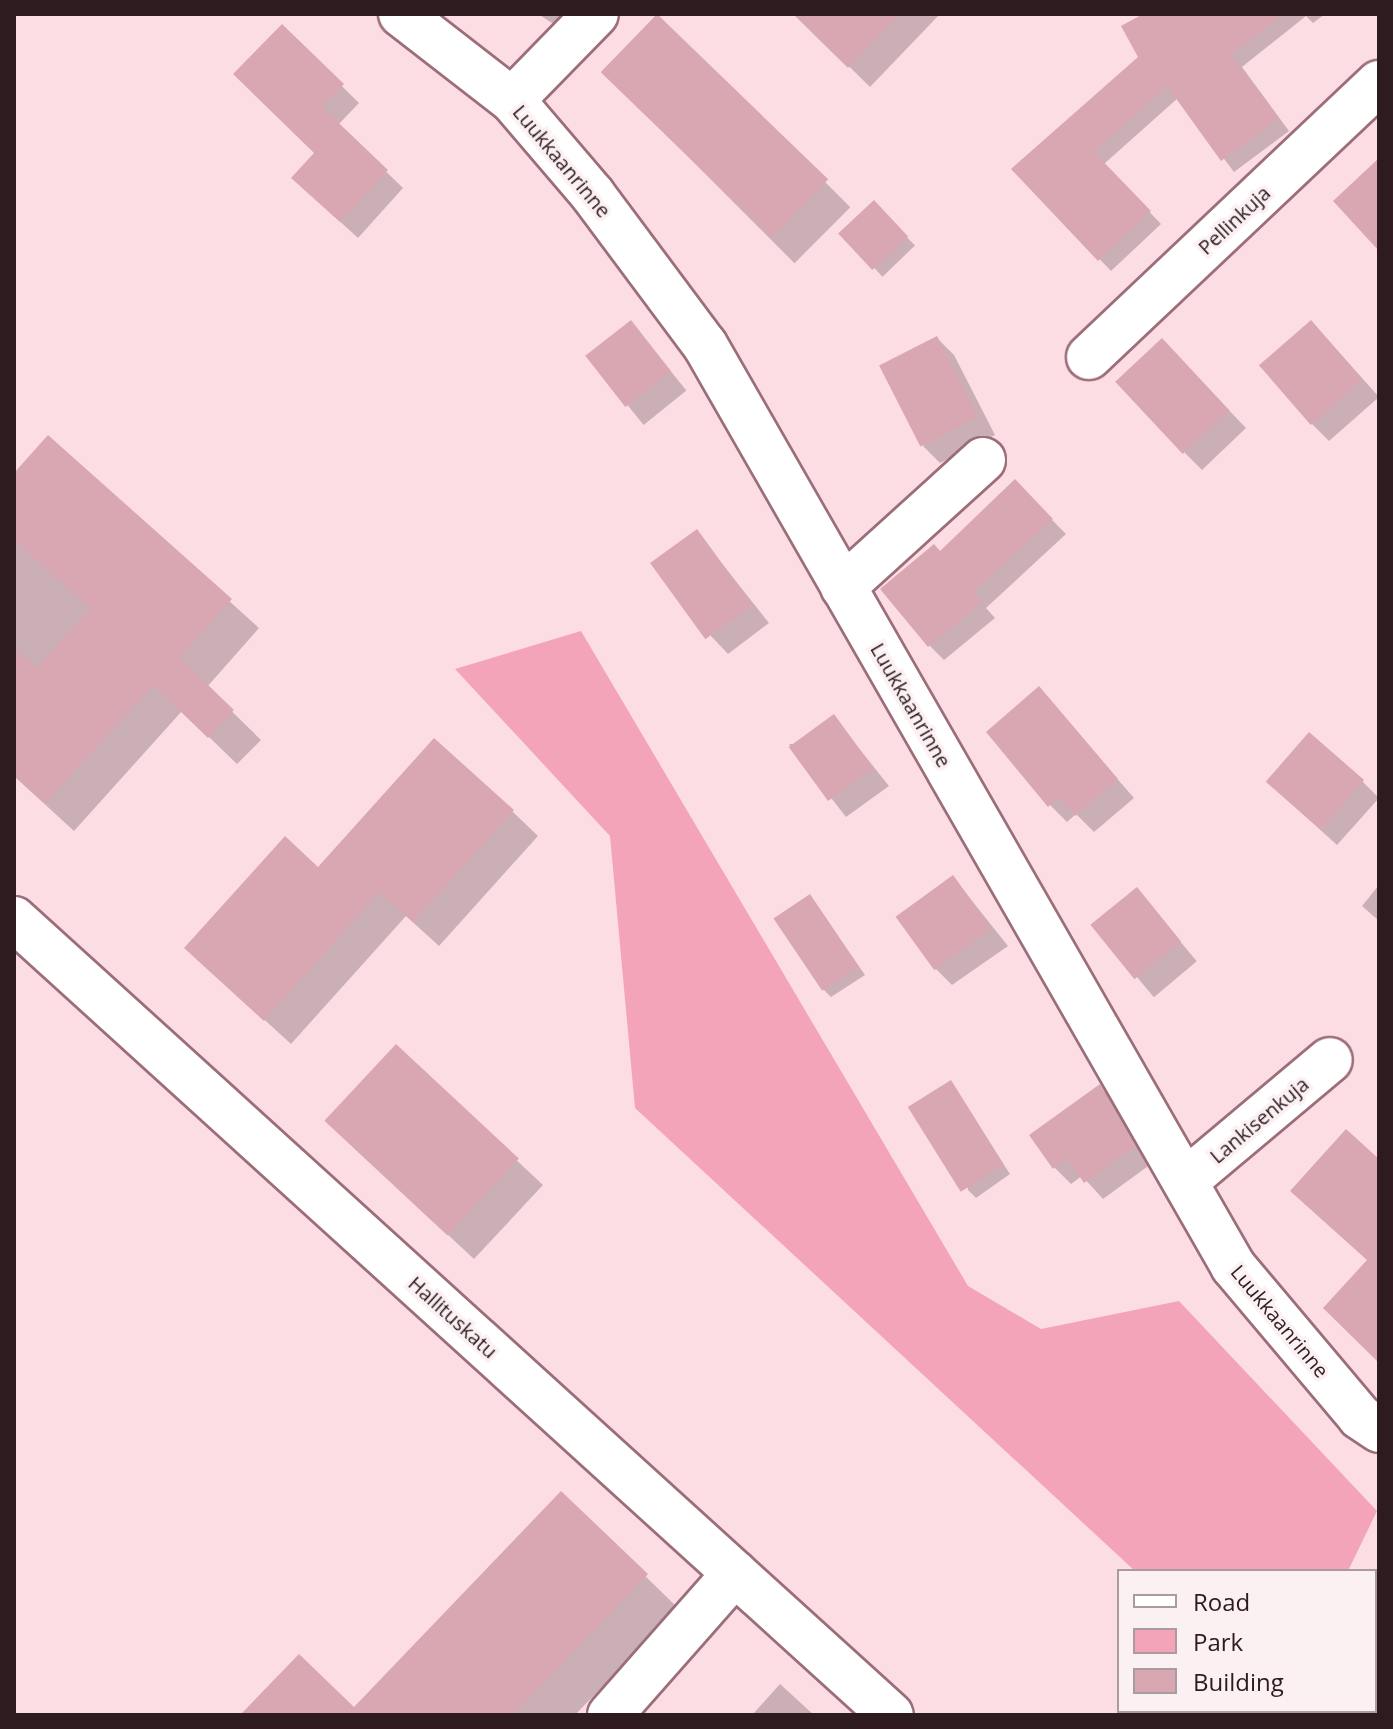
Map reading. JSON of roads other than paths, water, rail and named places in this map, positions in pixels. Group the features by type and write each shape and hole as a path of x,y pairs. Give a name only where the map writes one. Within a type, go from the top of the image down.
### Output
{"street":[{"name":"Luukkaanrinne","path":"401,14 512,100 593,195 705,345 1188,1179 1233,1266 1360,1417 1379,1430"},
{"path":"512,100 596,14"},
{"name":"Pellinkuja","path":"1089,357 1379,83"},
{"path":"843,587 983,460"},
{"name":"Hallituskatu","path":"14,919 891,1715"},
{"name":"Lankisenkuja","path":"1188,1179 1330,1060"},
{"path":"610,1715 735,1573"}]}
